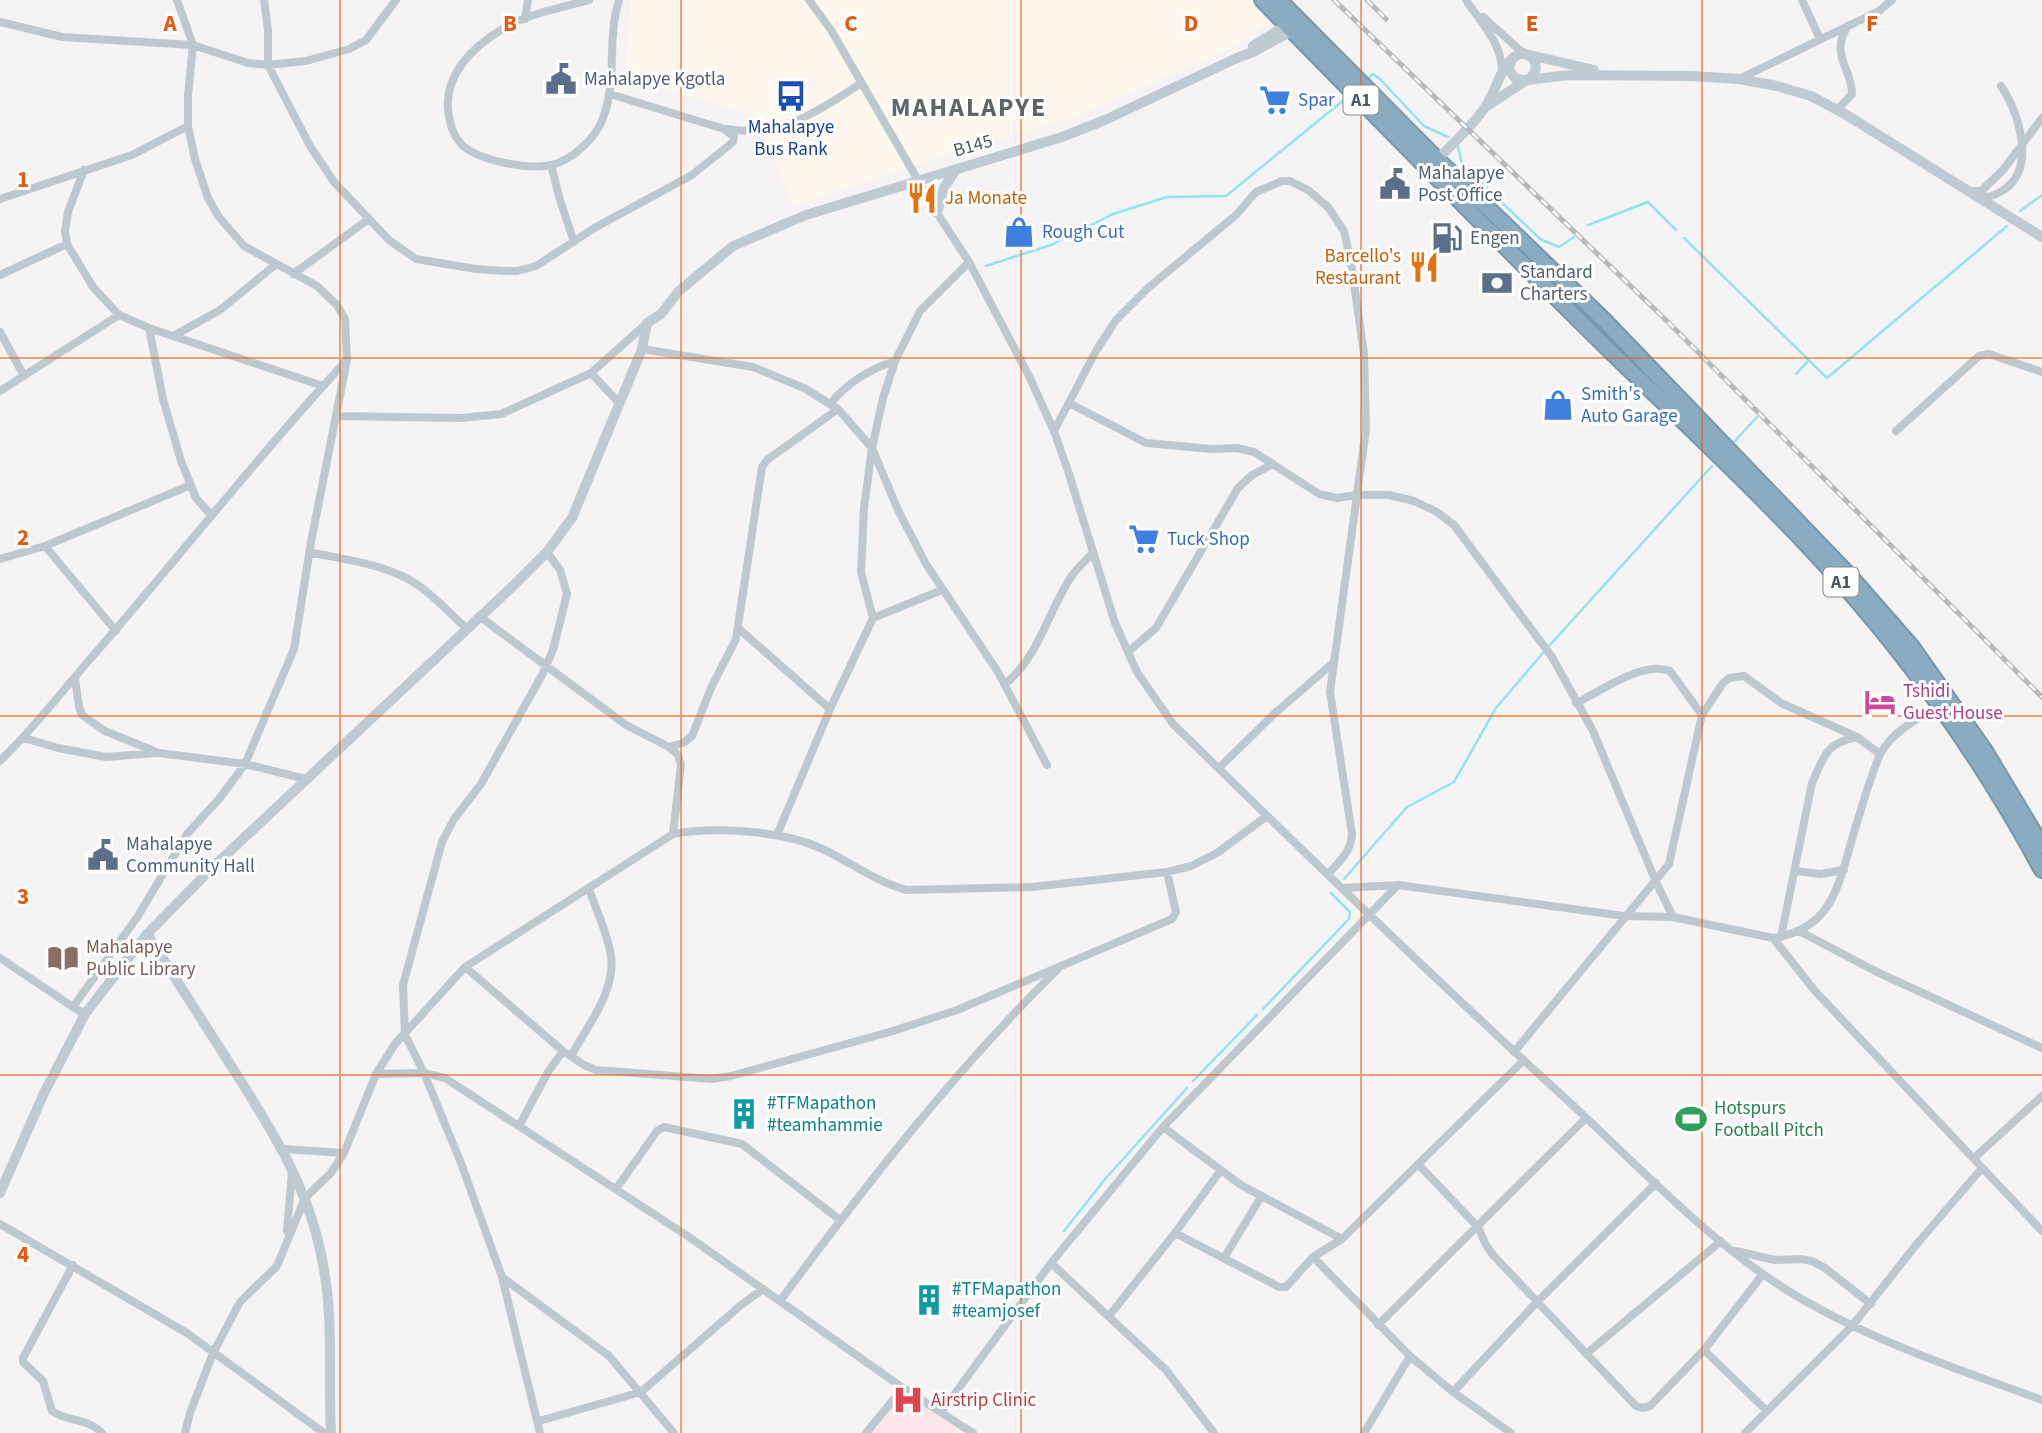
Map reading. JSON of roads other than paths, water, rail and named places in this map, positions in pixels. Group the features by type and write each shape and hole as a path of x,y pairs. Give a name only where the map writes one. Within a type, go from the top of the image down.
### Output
{"highway":[{"name":"A1","path":"1262,0 1295,25 1822,562 1941,706 2014,818 2042,870"},
{"name":"A1","path":"1279,0 1295,25"},
{"name":"A1","path":"1433,164 1604,320 1849,575 1912,647 1985,751 2042,846"}],"main road":[{"name":"B145","path":"647,323 661,314 679,291 733,246 791,222 1062,137 1105,120 1237,58 1295,25"},
{"path":"1433,164 1487,106 1534,75 1536,66 1526,54"},
{"path":"1487,106 1501,76 1516,55 1526,54 1579,67 1642,75"},
{"path":"1511,60 1509,67 1513,77 1520,80 1569,75 1739,79 1811,96 2042,237"},
{"path":"937,214 944,188 956,169"},
{"path":"0,1193 44,1093 85,1013 147,934 306,779 547,552 572,518 642,349 647,323"},
{"path":"147,934 284,1149 305,1198 323,1262 330,1309 331,1433"}],"street":[{"path":"73,1007 138,916 187,834 219,799 245,764 294,649 309,552 347,360 345,319 337,305 317,286 244,246 219,217 200,179 188,126 193,45 177,0"},
{"path":"264,0 268,65 310,146 334,182 389,240 416,259 476,269 517,271 536,266 596,227 692,175 716,158 733,142 734,137 724,129"},
{"path":"0,22 62,37 193,45 248,63 268,65 306,61 349,49 366,40 396,0"},
{"path":"525,19 528,0"},
{"path":"589,0 504,28 480,45 455,72 447,99 453,132 461,144 475,154 519,165 551,165 570,157 588,142 600,125 610,94 613,22 619,0"},
{"path":"809,0 831,30 937,214 969,262 1029,376 1054,431 1115,622 1137,672 1173,724 1523,1061 1721,1241 1763,1274 1852,1326 2042,1399"},
{"path":"1466,0 1526,54"},
{"path":"1466,0 1495,43 1500,55 1501,76"},
{"path":"1802,0 1820,39"},
{"path":"1739,79 1879,10 1892,0"},
{"path":"1837,110 1852,94 1852,80 1841,59 1840,44 1847,26"},
{"path":"610,94 724,129 753,132 792,124 861,83"},
{"path":"1972,193 1988,197 2009,187 2019,175 2021,148 2012,107 2001,86"},
{"path":"1972,193 1981,191 1990,184 2042,118"},
{"path":"0,199 132,155 188,126"},
{"path":"551,165 574,242"},
{"path":"85,170 68,212 65,231 67,244 93,287 119,314 149,328 323,386"},
{"path":"1054,431 1106,333 1148,288 1208,240 1256,192 1282,181 1290,181 1308,190 1328,207 1344,232 1351,263 1364,354 1366,429 1333,663 1330,704 1352,845 1328,874"},
{"path":"293,274 369,219"},
{"path":"0,275 67,244"},
{"path":"777,835 830,709 873,618 861,572 864,508 872,448 895,360 920,311 969,262"},
{"path":"175,335 220,310 275,265"},
{"path":"0,391 119,314"},
{"path":"336,416 490,417 592,373 647,323"},
{"path":"149,328 163,399 191,485 196,498 211,515"},
{"path":"0,332 24,376"},
{"path":"642,349 753,367 804,388 834,407 872,448 898,510 942,590 1005,684 1047,765"},
{"path":"1896,431 1979,356 1989,354 2042,372"},
{"path":"0,761 24,738 211,515 347,360"},
{"path":"669,747 683,743 692,736 738,628 762,467 767,460 834,407 840,393 874,368 895,360"},
{"path":"592,373 619,403"},
{"path":"1069,403 1146,443 1212,449 1237,448 1254,452 1319,495 1337,498 1389,495 1414,501 1437,512 1454,525 1552,657 1594,731 1673,917"},
{"path":"1128,652 1156,628 1238,488 1252,475 1273,464"},
{"path":"0,559 45,546 191,485"},
{"path":"45,546 116,631"},
{"path":"309,552 390,571 408,579 425,590 466,628"},
{"path":"540,1433 502,1277 461,1163 424,1073 405,1035 403,985 442,842 454,819 481,784 554,650 567,594 559,570 547,552"},
{"path":"1005,684 1026,662 1072,575 1093,553"},
{"path":"873,618 942,590"},
{"path":"479,616 626,725 669,747 678,755 681,765 673,834"},
{"path":"738,628 830,709"},
{"path":"1219,768 1274,714 1333,663"},
{"path":"1576,703 1639,671 1662,668 1670,671 1702,715"},
{"path":"1514,1052 1669,864 1702,715 1729,678 1744,676 1780,704 1857,737 1880,754"},
{"path":"75,678 82,715 105,731 159,753"},
{"path":"1343,888 1398,885 1624,916 1673,917 1777,938 1809,927 1827,909 1844,870 1860,812 1887,741 1903,728 1941,706"},
{"path":"1777,938 1796,871 1812,783 1822,759 1833,745 1841,740 1857,737"},
{"path":"24,738 106,757 159,753 245,764 306,779"},
{"path":"185,1433 213,1353 240,1303 277,1266 305,1198 331,1174 344,1153 376,1074 395,1044 465,967 673,834 711,831 777,835 820,848 892,886 906,890 1032,887 1167,872 1191,866 1217,853 1267,816"},
{"path":"1796,871 1820,874 1844,870"},
{"path":"465,967 567,1053 596,1070 712,1079 893,1031 957,1010 1172,919 1176,912 1167,872"},
{"path":"942,1411 1051,1264 1163,1127 1398,885"},
{"path":"519,1126 548,1072 567,1053 605,994 611,956 589,889"},
{"path":"1799,931 1877,972 2042,1048"},
{"path":"1777,938 1815,991 2042,1231"},
{"path":"0,958 85,1013"},
{"path":"780,1301 840,1220 954,1077 1062,965"},
{"path":"1175,1233 1279,1287 1286,1287 1304,1264 1342,1239 1523,1061"},
{"path":"376,1074 424,1073 445,1079 616,1189 973,1433"},
{"path":"1974,1158 2042,1097"},
{"path":"1378,1325 1587,1118"},
{"path":"616,1189 657,1131 664,1127 742,1144 840,1220"},
{"path":"1163,1127 1261,1197 1342,1239"},
{"path":"284,1149 344,1153"},
{"path":"1418,1164 1478,1227 1493,1255 1636,1406 1650,1406 1704,1350 1763,1274"},
{"path":"287,1238 292,1168"},
{"path":"1745,1433 1852,1326 1982,1168"},
{"path":"1109,1316 1221,1170"},
{"path":"1453,1392 1537,1302 1656,1183"},
{"path":"1224,1258 1261,1197"},
{"path":"0,1224 177,1327 324,1433"},
{"path":"1586,1354 1721,1241"},
{"path":"1733,1250 1775,1260 1812,1261 1871,1304"},
{"path":"1313,1257 1410,1356 1453,1392 1511,1433"},
{"path":"1051,1264 1166,1370 1214,1433"},
{"path":"73,1265 23,1362 43,1381 52,1411 61,1417 90,1422 102,1433"},
{"path":"502,1277 598,1347 641,1392 674,1433"},
{"path":"539,1421 641,1392 762,1289"},
{"path":"1704,1350 1767,1411"},
{"path":"1364,1433 1410,1356"},
{"path":"866,1433 904,1388"}],"waterway":[{"path":"1370,77 1373,74 1380,79 1424,126 1448,137"},
{"path":"986,266 1051,245 1113,214 1167,197 1226,196 1345,99"},
{"path":"1458,146 1462,164 1540,239 1559,247 1574,237"},
{"path":"2020,211 2042,195"},
{"path":"1588,225 1648,202 1676,230"},
{"path":"1684,238 1827,378 2007,226"},
{"path":"1796,374 1808,361"},
{"path":"1733,443 1757,417"},
{"path":"1549,646 1712,466"},
{"path":"1344,879 1407,807 1454,782 1496,708 1543,653"},
{"path":"1263,1009 1349,919 1350,912 1331,893"},
{"path":"1193,1081 1257,1015"},
{"path":"1064,1231 1106,1178 1187,1088"}],"railway":[{"path":"1334,0 1667,321 2042,697"},
{"path":"1367,0 1386,19"}],"place":[{"name":"Mahalapye Kgotla","path":"561,79"},
{"name":"Mahalapye Bus Rank","path":"791,96"},
{"name":"Spar","path":"1275,100"},
{"name":"Mahalapye Post Office","path":"1395,184"},
{"name":"Ja Monate","path":"922,198"},
{"name":"Rough Cut","path":"1019,232"},
{"name":"Engen","path":"1447,238"},
{"name":"Barcello's Restaurant","path":"1424,267"},
{"name":"Standard Charters","path":"1497,283"},
{"name":"Smith's Auto Garage","path":"1558,405"},
{"name":"Tuck Shop","path":"1144,539"},
{"name":"Tshidi Guest House","path":"1880,702"},
{"name":"Mahalapye Community Hall","path":"103,855"},
{"name":"Mahalapye Public Library","path":"63,958"},
{"name":"#TFMapathon #teamhammie","path":"744,1114"},
{"name":"Hotspurs Football Pitch","path":"1691,1119"},
{"name":"#TFMapathon #teamjosef","path":"929,1300"},
{"name":"Airstrip Clinic","path":"908,1400"}],"district":[{"name":"MAHALAPYE","path":"969,107"}]}
